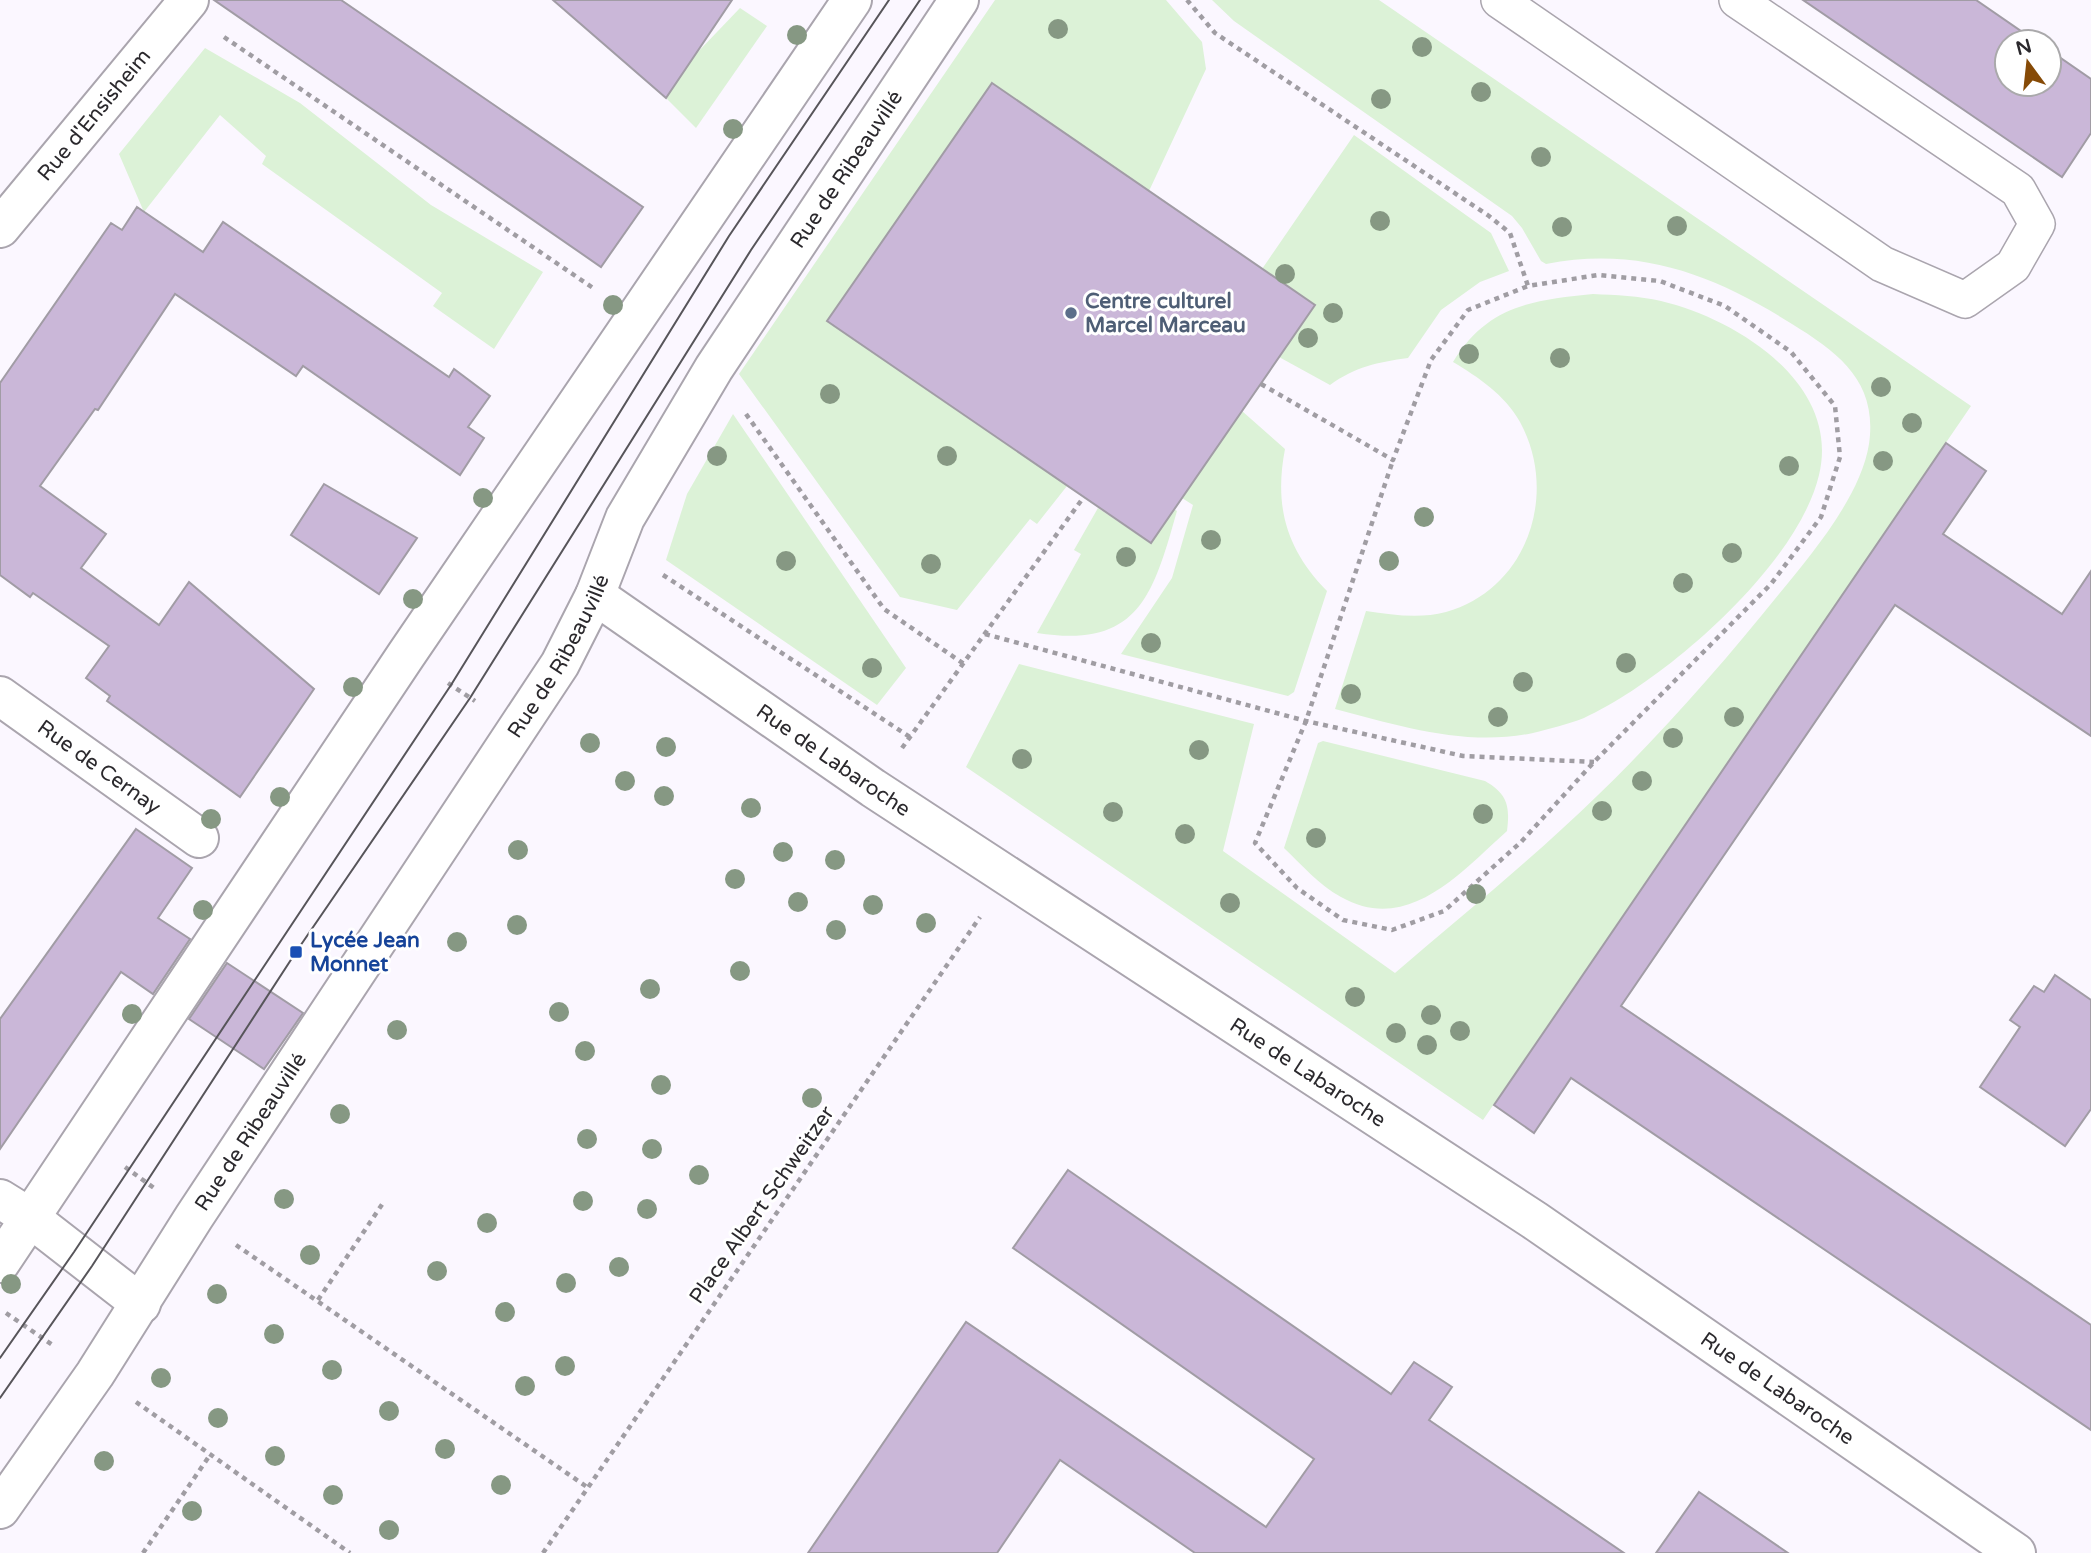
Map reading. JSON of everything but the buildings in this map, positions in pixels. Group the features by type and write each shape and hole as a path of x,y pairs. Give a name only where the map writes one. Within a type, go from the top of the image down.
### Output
{"street":[{"name":"Rue d'Ensisheim","path":"0,228 188,0"},
{"path":"0,1263 15,1208 406,655 852,0"},
{"name":"Rue de Ribeauvillé","path":"0,1509 95,1374 194,1217 553,675 595,594 625,518 713,368 959,0"},
{"name":"Rue de Labaroche","path":"595,594 873,788 1534,1220 2016,1553"},
{"name":"Rue de Cernay","path":"0,696 199,838"},
{"path":"15,1208 141,1304"}],"lane":[{"path":"1499,0 1882,264 1965,300 2013,265 2037,224 2018,190 1737,0"}],"path":[{"path":"1187,0 1215,33 1489,216 1510,233 1528,286"},
{"path":"215,30 601,294"},
{"path":"1598,275 1660,281 1725,306 1791,352 1835,406 1840,457 1821,517 1771,584 1594,762 1521,842 1444,911 1392,930 1343,920 1297,887 1255,843 1307,721 1393,460 1431,360 1468,310 1528,286 1598,275"},
{"path":"713,368 884,609 964,664"},
{"path":"1261,384 1393,460"},
{"path":"873,788 1083,498"},
{"path":"663,575 910,737"},
{"path":"985,634 1307,721 1464,756 1594,762"},
{"name":"Place Albert Schweitzer","path":"543,1553 1008,876"},
{"path":"318,1300 383,1203"},
{"path":"194,1217 587,1487"},
{"path":"0,1309 350,1553"},
{"path":"143,1553 210,1455"}],"green space":[{"path":"995,0 1166,0 1202,42 1206,69 1149,191 992,83 828,322 1067,486 1037,524 1030,519 957,610 900,597 739,374"},
{"path":"1212,0 1379,0 1971,406 1483,1120 966,767 1019,664 1254,724 1223,851 1395,973 1522,865 1592,801 1675,715 1754,625 1833,524 1856,484 1869,444 1867,403 1852,372 1825,346 1734,291 1675,269 1645,262 1580,259 1546,264 1541,261 1512,216 1234,21"},
{"path":"740,8 767,26 696,128 666,98 694,56"},
{"path":"205,48 300,103 431,205 543,272 494,349 433,306 442,293 262,164 266,156 220,115 144,212 119,154"},
{"path":"1354,135 1491,233 1509,271 1480,282 1441,310 1408,358 1367,366 1330,385 1279,357 1262,269"},
{"path":"1593,294 1661,301 1721,323 1750,340 1777,361 1799,385 1814,412 1822,442 1819,475 1806,510 1785,546 1757,582 1688,649 1616,701 1584,718 1533,733 1483,738 1433,733 1335,709 1366,611 1426,615 1446,612 1474,600 1498,583 1516,560 1528,535 1535,507 1536,478 1531,450 1520,422 1499,395 1453,362 1466,343 1496,317 1531,303"},
{"path":"1242,411 1285,449 1281,489 1287,526 1302,559 1327,591 1294,692 1288,696 1121,654 1172,578 1193,505 1182,498"},
{"path":"733,414 906,668 877,705 666,560 687,494"},
{"path":"1098,508 1150,543 1174,509 1177,511 1149,591 1136,610 1120,624 1099,632 1071,636 1037,633 1081,554 1074,550"},
{"path":"1323,741 1485,781 1499,791 1506,802 1507,831 1452,880 1411,904 1389,908 1365,907 1341,897 1318,881 1284,848 1318,743"}],"tram line":[{"path":"0,1358 74,1252 451,685 729,236 889,0"},
{"path":"0,1398 92,1266 296,952 470,698 751,250 920,0"}],"place":[{"name":"Centre culturel Marcel Marceau","path":"1071,313"},
{"name":"Lycée Jean Monnet","path":"296,952"}]}
